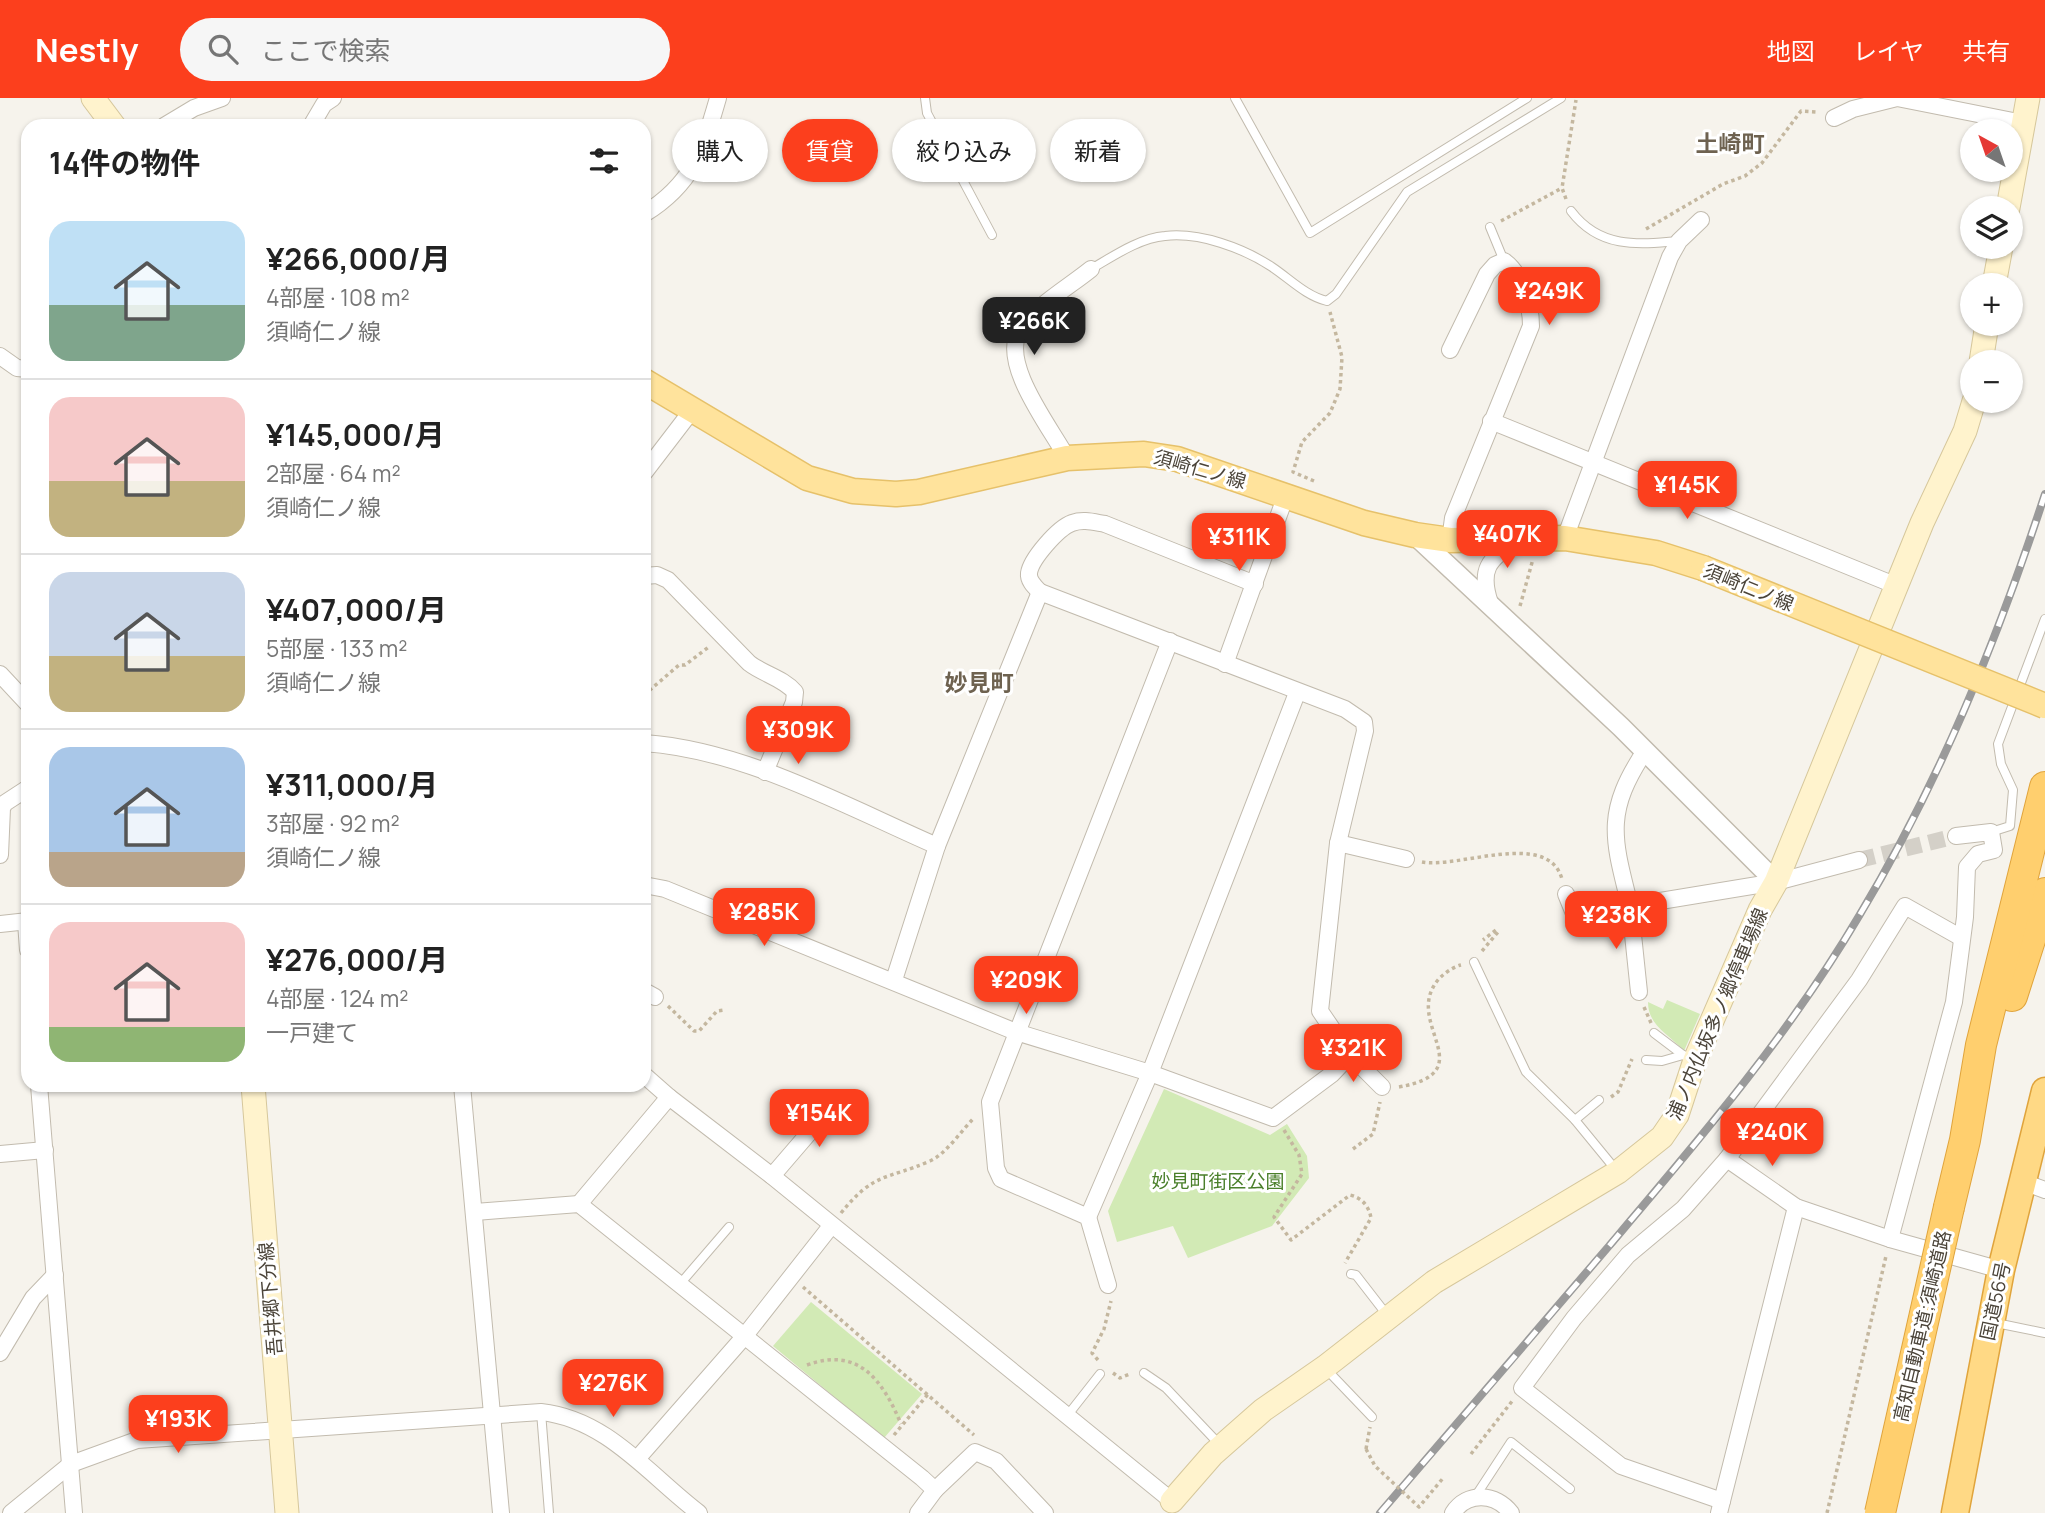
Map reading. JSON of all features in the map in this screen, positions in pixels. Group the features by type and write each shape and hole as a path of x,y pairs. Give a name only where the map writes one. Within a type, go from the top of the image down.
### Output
{"highway":[{"name":"高知自動車道;須崎道路","path":"1880,1513 1965,1140 1981,1045 2045,787"},
{"name":"高知自動車道;須崎道路","path":"1965,1140 2045,893"},
{"name":"国道56号","path":"1955,1513 2001,1270 2034,1186 2045,1091"}],"main road":[{"path":"93,98 109,119"},
{"path":"2023,123 2028,98"},
{"name":"須崎仁ノ線","path":"651,385 807,478 853,491 896,494 919,492 1067,458 1144,454 1177,459 1364,523 1415,536 1528,545 1566,538 1634,549 1703,568 2045,706"},
{"name":"浦ノ内仏坂多ノ郷停車場線","path":"1167,1507 1222,1447 1263,1410 1325,1367 1434,1282 1618,1172 1662,1137 1677,1115 1689,1058 1776,882 1970,413"},
{"name":"吾井郷下分線","path":"254,1092 288,1513"}],"street":[{"path":"176,119 194,108 222,98"},
{"path":"314,119 324,104 333,98"},
{"path":"651,209 671,194 696,163 718,98"},
{"path":"1834,118 1853,109 1897,98 2003,119"},
{"path":"1566,538 1591,462 1679,242 1701,220"},
{"path":"1450,350 1487,274 1494,265 1504,261 1513,267 1531,313 1531,327 1452,518 1450,540"},
{"path":"1067,458 1029,392 1013,350 1020,330 1091,269"},
{"path":"0,356 21,368"},
{"path":"651,464 693,409"},
{"path":"1491,421 1897,586"},
{"path":"1225,664 1286,495"},
{"path":"1255,584 1105,524 1085,520 1074,522 1056,533 1032,564 1029,574 1030,581 1040,592 1297,693 1345,709 1364,722 1365,731 1338,843 1320,1011 1350,1055 1382,1087"},
{"path":"1415,536 1490,603 1645,751 1776,882"},
{"path":"1490,603 1484,585 1488,564 1496,554 1528,545"},
{"path":"651,575 668,580 762,673 788,684 795,692 794,702 765,772"},
{"path":"894,980 937,846 1040,592"},
{"path":"1087,1217 1001,1179 996,1168 990,1102 1170,641"},
{"path":"0,674 21,696"},
{"path":"1108,1285 1087,1217 1150,1073 1297,693"},
{"path":"651,744 710,752 765,772 937,846"},
{"path":"1639,992 1630,906 1614,843 1615,814 1645,751"},
{"path":"0,855 2,808 21,793"},
{"path":"1890,1239 1954,1002 1960,937 1965,917 1967,867 1978,854 1994,850 1992,832 1956,836"},
{"path":"1338,843 1406,859"},
{"path":"1566,894 1575,916 1580,918 1630,906 1776,882 1859,860"},
{"path":"651,887 665,889 894,980 1016,1032 1150,1073 1273,1118 1332,1074 1350,1055"},
{"path":"1796,1207 1720,1507 1620,1466 1522,1388 1574,1318 1628,1255 1683,1209 1727,1159 1858,980 1905,906 1960,937"},
{"path":"0,924 21,922"},
{"path":"651,1081 1067,1416 1167,1507"},
{"path":"40,1092 74,1513"},
{"path":"463,1092 501,1513"},
{"path":"579,1204 669,1097"},
{"path":"772,1176 839,1098"},
{"path":"0,1154 44,1150"},
{"path":"1727,1159 1796,1207 1890,1239 2001,1270"},
{"path":"475,1212 579,1204 935,1490"},
{"path":"637,1459 743,1338 831,1226"},
{"path":"0,1353 33,1298 55,1275"},
{"path":"11,1513 71,1464 137,1440 494,1413 541,1412 582,1422 637,1459 699,1513"},
{"path":"918,1513 935,1490 975,1452 988,1456 1045,1513"},
{"path":"1453,1513 1464,1502 1475,1497 1496,1500 1511,1513"}],"lane":[{"path":"925,98 927,113 992,235"},
{"path":"1235,98 1310,233 1527,98"},
{"path":"1091,269 1123,250 1164,236 1205,239 1235,249 1268,265 1317,299 1327,301 1336,295 1407,192 1561,98"},
{"path":"1571,211 1587,230 1601,237 1626,243 1679,242"},
{"path":"1490,227 1504,261"},
{"path":"1992,832 2010,826 2013,790 2001,764 1998,744 2045,619"},
{"path":"1474,962 1526,1072 1575,1120 1618,1172"},
{"path":"1654,1032 1689,1058"},
{"path":"1646,1060 1689,1058"},
{"path":"1575,1120 1599,1100"},
{"path":"680,1284 729,1227"},
{"path":"1351,1274 1356,1275 1389,1317"},
{"path":"1990,1321 2045,1333"},
{"path":"1325,1367 1372,1418"},
{"path":"1144,1373 1166,1388 1222,1447"},
{"path":"1067,1416 1100,1374"},
{"path":"541,1412 549,1513"},
{"path":"1475,1497 1511,1442 1570,1489"}],"path":[{"path":"1571,211 1562,188 1576,98"},
{"path":"1639,232 1754,169 1762,163 1801,111 1813,111 1834,118"},
{"path":"1490,227 1562,188"},
{"path":"1316,482 1293,472 1302,442 1330,413 1340,389 1342,357 1327,301"},
{"path":"1518,613 1528,545"},
{"path":"651,689 679,665 685,665 723,637"},
{"path":"1406,859 1435,864 1502,853 1545,857 1559,867 1566,894"},
{"path":"1353,1149 1373,1134 1382,1087 1418,1084 1437,1069 1441,1060 1440,1044 1428,1018 1426,1002 1438,979 1456,966 1474,962 1472,959 1498,932 1496,930 1483,940"},
{"path":"1639,992 1654,1032"},
{"path":"651,996 694,1031 699,1031 717,1011 724,1010"},
{"path":"1599,1100 1618,1092 1637,1048 1645,1050 1646,1060"},
{"path":"831,1226 867,1185 889,1173 930,1161 990,1102"},
{"path":"1273,1118 1288,1135 1301,1166 1302,1174 1274,1217 1292,1241 1350,1195 1359,1197 1369,1209 1371,1218 1345,1263 1351,1274"},
{"path":"1827,1513 1890,1239"},
{"path":"790,1276 929,1394 977,1438 988,1456"},
{"path":"1102,1364 1092,1353 1109,1311 1111,1298 1108,1285"},
{"path":"793,1375 814,1362 848,1360 862,1367 883,1387 901,1424"},
{"path":"1100,1374 1109,1370 1124,1378 1134,1371 1144,1373"},
{"path":"1471,1454 1522,1388"},
{"path":"889,1440 929,1394"},
{"path":"1372,1418 1366,1449 1375,1466 1419,1507 1444,1477"}],"green space":[{"path":"1667,1000 1700,1014 1684,1051 1655,1024 1649,1010 1648,1002 1663,1009"},
{"name":"妙見町街区公園","path":"1164,1089 1270,1135 1287,1124 1307,1156 1309,1178 1272,1226 1188,1258 1173,1226 1117,1242 1108,1211"},
{"path":"811,1302 922,1394 884,1438 773,1346"}],"tunnel":[{"path":"1859,860 1956,836"}],"railway":[{"path":"1380,1513 1709,1127 1773,1045 1832,960 1888,866 1940,763 1986,657 2045,494"}],"district":[{"name":"土崎町","path":"1730,143"},
{"name":"妙見町","path":"979,682"}]}
